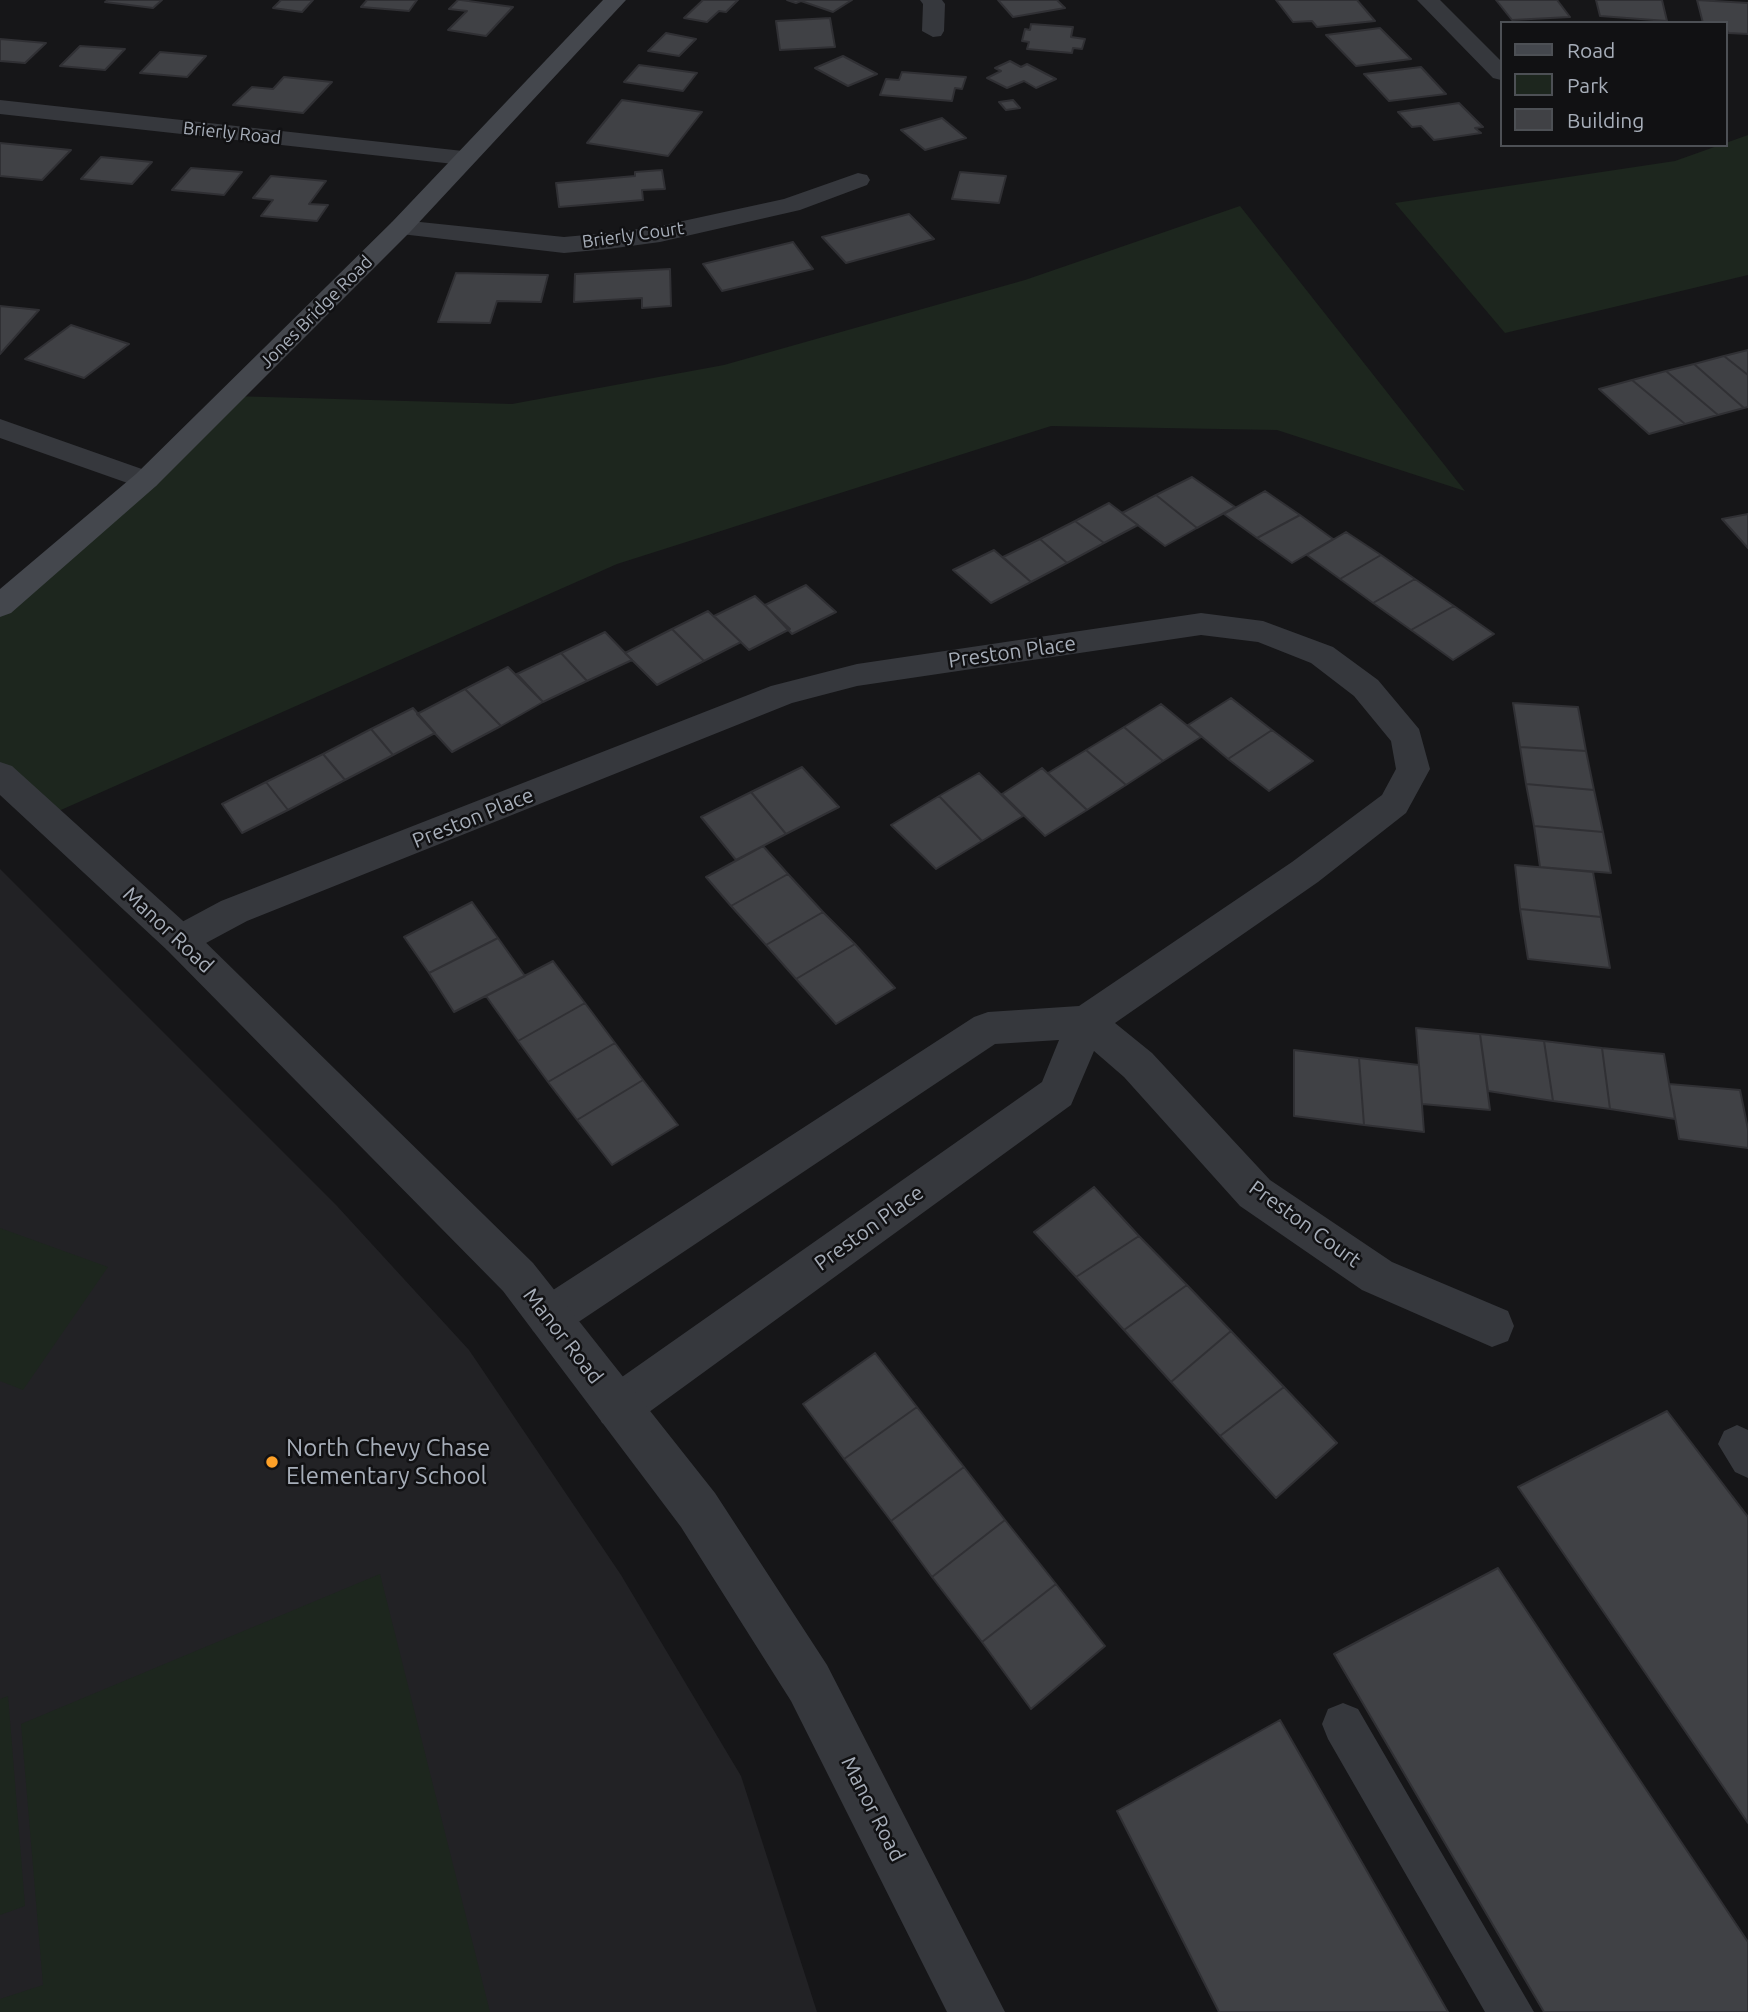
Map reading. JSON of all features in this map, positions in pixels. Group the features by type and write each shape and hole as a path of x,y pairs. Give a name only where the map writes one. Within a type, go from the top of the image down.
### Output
{"main road":[{"name":"Jones Bridge Road","path":"0,606 146,480 401,227 463,158 615,0"}],"street":[{"path":"931,0 934,4 933,31"},
{"path":"1429,0 1500,73"},
{"name":"Brierly Road","path":"0,107 463,158"},
{"name":"Brierly Court","path":"401,227 564,244 608,241 660,234 791,205 858,180"},
{"path":"0,428 146,480"},
{"name":"Preston Place","path":"180,940 234,911 783,694 857,675 1201,624 1263,632 1322,656 1366,688 1407,738 1413,769 1394,804 1306,872 1086,1022 1057,1093 618,1407"},
{"name":"Manor Road","path":"0,775 180,940 518,1277 698,1510 809,1683 977,2012"},
{"path":"548,1317 988,1028 1086,1022"},
{"name":"Preston Court","path":"1086,1022 1138,1065 1255,1193 1377,1276 1492,1326"}],"lane":[{"path":"1343,1724 1511,2012"}],"shaded area":[{"name":"North Chevy Chase Elementary School","path":"0,869 337,1206 469,1350 621,1575 741,1776 817,2012 0,2012"}],"green space":[{"path":"1748,135 1748,275 1505,333 1395,203 1675,161 1714,147 1727,147 1727,142"},
{"path":"1240,206 1465,491 1277,430 1051,426 617,564 45,817 0,775 0,606 231,396 512,404 724,365 1025,280"},
{"path":"0,1228 108,1267 23,1390 0,1381"},
{"path":"380,1574 490,2012 0,2012 0,1999 43,1985 21,1724"},
{"path":"8,1696 25,1906 0,1915 0,1699"}],"building":[{"path":"162,0 153,8 105,2"},
{"path":"281,0 313,0 302,12 273,8"},
{"path":"367,0 417,0 409,11 361,7"},
{"path":"458,0 513,7 486,36 448,30 467,11 449,9"},
{"path":"703,0 738,0 726,12 719,11 707,22 684,18"},
{"path":"787,0 852,0 833,12 801,1 796,3"},
{"path":"998,0 1057,0 1065,8 1013,17"},
{"path":"1276,0 1357,0 1375,21 1317,27 1312,21 1293,22"},
{"path":"1496,0 1557,0 1570,17 1512,20"},
{"path":"1596,0 1662,0 1667,21 1600,16"},
{"path":"1697,0 1748,3 1748,34 1728,33 1727,21 1702,21"},
{"path":"830,18 835,47 780,50 776,21"},
{"path":"1031,24 1073,27 1071,37 1085,39 1082,49 1073,48 1072,53 1027,49 1029,42 1022,41 1025,29 1030,30"},
{"path":"1380,28 1411,59 1356,66 1326,35"},
{"path":"666,33 696,39 679,56 648,51"},
{"path":"0,39 46,43 25,63 0,61"},
{"path":"80,46 125,49 105,70 60,66"},
{"path":"160,52 206,56 187,77 140,73"},
{"path":"843,56 877,74 848,86 815,68"},
{"path":"1010,61 1021,67 1027,64 1056,79 1036,88 1024,81 1007,88 987,78 1001,71 995,68"},
{"path":"639,65 697,73 683,91 624,82"},
{"path":"1421,67 1446,94 1389,101 1364,74"},
{"path":"902,72 966,77 962,89 955,88 952,101 880,95 886,79 899,80"},
{"path":"284,77 332,82 303,113 233,105 252,87 273,89"},
{"path":"622,100 702,112 668,156 587,143"},
{"path":"1013,100 1020,108 1006,110 999,102"},
{"path":"1459,103 1483,127 1475,128 1481,133 1434,140 1421,126 1412,127 1398,112"},
{"path":"942,118 966,138 925,150 901,130"},
{"path":"0,143 71,150 42,180 0,176"},
{"path":"101,157 152,162 132,184 81,179"},
{"path":"191,168 242,172 224,195 172,190"},
{"path":"662,170 665,189 642,190 643,200 559,207 556,183 635,176 635,172"},
{"path":"960,172 1006,176 999,203 952,199"},
{"path":"271,176 326,181 309,204 328,205 317,221 261,216 273,200 253,198"},
{"path":"909,214 934,239 846,263 822,237"},
{"path":"793,242 813,269 722,291 703,264"},
{"path":"670,269 671,306 642,308 642,298 574,302 575,274"},
{"path":"456,273 548,275 541,302 497,301 490,323 438,322"},
{"path":"0,306 39,310 0,354"},
{"path":"71,325 129,344 84,378 25,359"},
{"path":"1748,350 1748,375 1724,356"},
{"path":"1724,356 1748,375 1748,407 1744,408 1694,364"},
{"path":"1694,364 1744,408 1718,415 1666,371"},
{"path":"1666,371 1718,415 1685,424 1632,380"},
{"path":"1632,380 1685,424 1649,434 1599,389"},
{"path":"1192,477 1235,507 1197,528 1156,495"},
{"path":"1265,491 1300,515 1257,538 1224,514"},
{"path":"1156,495 1197,528 1165,546 1122,513"},
{"path":"1109,503 1138,525 1104,543 1075,521"},
{"path":"1748,514 1748,548 1722,519"},
{"path":"1300,515 1333,539 1292,563 1257,538"},
{"path":"1075,521 1104,543 1067,563 1040,539"},
{"path":"1346,532 1381,555 1340,579 1307,555"},
{"path":"1040,539 1067,563 1031,582 1003,557"},
{"path":"994,550 1031,582 991,603 953,570"},
{"path":"1381,555 1415,579 1373,603 1340,579"},
{"path":"1415,579 1454,606 1411,630 1373,603"},
{"path":"806,585 836,612 792,634 765,605"},
{"path":"755,596 790,629 749,650 714,616"},
{"path":"1454,606 1494,634 1453,660 1411,630"},
{"path":"708,611 741,642 704,661 672,629"},
{"path":"672,629 704,661 657,685 625,653"},
{"path":"605,632 632,660 587,681 561,653"},
{"path":"561,653 587,681 543,702 517,674"},
{"path":"508,667 543,702 501,726 465,689"},
{"path":"465,689 501,726 452,752 417,714"},
{"path":"1231,698 1272,730 1228,759 1188,725"},
{"path":"1513,703 1578,707 1586,751 1520,747"},
{"path":"1161,704 1201,737 1163,761 1124,727"},
{"path":"413,708 435,733 393,755 371,729"},
{"path":"1124,727 1163,761 1126,785 1086,750"},
{"path":"371,729 393,755 345,780 323,754"},
{"path":"1272,730 1313,761 1269,791 1228,759"},
{"path":"1520,747 1586,751 1594,790 1526,784"},
{"path":"1086,750 1126,785 1087,810 1048,773"},
{"path":"323,754 345,780 288,810 266,782"},
{"path":"802,767 839,807 786,834 751,792"},
{"path":"1042,768 1087,810 1045,836 1002,794"},
{"path":"979,773 1023,816 982,841 939,796"},
{"path":"266,782 288,810 242,833 222,804"},
{"path":"1526,784 1594,790 1603,832 1534,826"},
{"path":"751,792 786,834 736,860 701,817"},
{"path":"939,796 982,841 936,869 891,825"},
{"path":"1534,826 1603,832 1611,873 1540,867"},
{"path":"763,846 788,874 731,906 706,877"},
{"path":"1515,865 1593,872 1601,917 1520,909"},
{"path":"788,874 823,912 766,945 731,906"},
{"path":"472,902 498,938 429,973 404,937"},
{"path":"1520,909 1601,917 1610,968 1528,959"},
{"path":"823,912 855,944 796,979 766,945"},
{"path":"498,938 525,976 454,1012 429,973"},
{"path":"855,944 895,988 836,1024 796,979"},
{"path":"553,961 585,1003 518,1041 486,996"},
{"path":"585,1003 615,1043 548,1082 518,1041"},
{"path":"1416,1028 1480,1034 1490,1110 1422,1104"},
{"path":"1480,1034 1544,1041 1553,1101 1488,1091"},
{"path":"1544,1041 1602,1048 1610,1109 1553,1101"},
{"path":"615,1043 643,1080 577,1120 548,1082"},
{"path":"1602,1048 1664,1054 1675,1119 1610,1109"},
{"path":"1294,1050 1359,1058 1364,1125 1294,1116"},
{"path":"1359,1058 1419,1065 1424,1132 1364,1125"},
{"path":"643,1080 678,1125 612,1165 577,1120"},
{"path":"1669,1084 1740,1090 1748,1129 1748,1148 1679,1139"},
{"path":"1094,1187 1139,1236 1076,1277 1034,1232"},
{"path":"1139,1236 1187,1285 1124,1330 1076,1277"},
{"path":"1187,1285 1231,1331 1171,1382 1124,1330"},
{"path":"1231,1331 1284,1387 1220,1436 1171,1382"},
{"path":"875,1353 917,1407 844,1459 803,1404"},
{"path":"1284,1387 1337,1443 1276,1498 1220,1436"},
{"path":"917,1407 964,1467 891,1521 844,1459"},
{"path":"1667,1411 1748,1517 1748,1823 1518,1487"},
{"path":"964,1467 1005,1520 932,1577 891,1521"},
{"path":"1005,1520 1056,1584 982,1642 932,1577"},
{"path":"1498,1568 1748,1942 1748,2012 1544,2012 1334,1654"},
{"path":"1056,1584 1105,1646 1031,1709 982,1642"},
{"path":"1280,1720 1448,2012 1219,2012 1117,1811"}],"place":[{"name":"North Chevy Chase Elementary School","path":"272,1462"}]}
